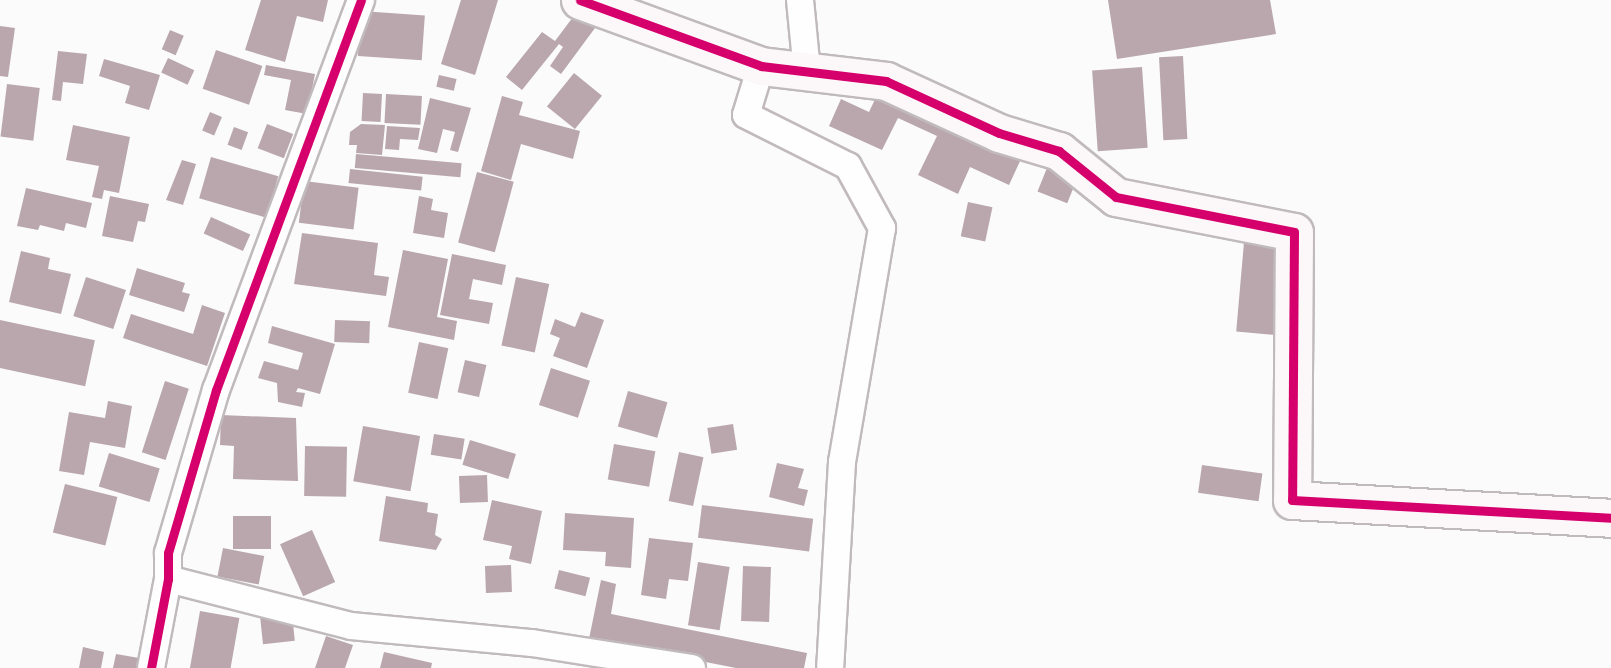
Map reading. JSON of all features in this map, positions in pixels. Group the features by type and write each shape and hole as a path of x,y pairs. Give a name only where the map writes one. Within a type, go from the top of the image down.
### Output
{"street":[{"path":"151,668 168,579 168,553 216,390 361,0"},
{"path":"580,0 761,66 886,81 999,133 1059,151 1116,197 1294,232 1293,500 1611,518"},
{"path":"800,0 807,72"},
{"path":"761,66 746,115 848,166 882,228 842,462 830,668"},
{"path":"168,579 351,626 532,643 692,668"}],"building":[{"path":"261,0 328,0 323,22 297,16 285,62 245,50"},
{"path":"461,0 498,0 475,75 441,64"},
{"path":"1108,0 1270,0 1276,34 1117,59"},
{"path":"361,11 425,15 422,60 358,56"},
{"path":"576,13 595,28 561,74 550,66 563,47 559,44 522,90 506,77 542,32 555,41"},
{"path":"0,26 15,28 8,77 0,76"},
{"path":"170,30 184,36 176,55 162,49"},
{"path":"216,50 262,66 249,105 203,89"},
{"path":"58,51 87,54 83,84 63,82 61,101 52,100"},
{"path":"1183,56 1187,139 1163,140 1159,57"},
{"path":"168,58 194,70 188,85 161,73"},
{"path":"104,59 160,75 149,110 125,103 130,86 99,76"},
{"path":"266,65 315,74 307,114 285,110 291,80 264,75"},
{"path":"1142,67 1148,148 1098,151 1092,70"},
{"path":"574,73 602,96 575,129 547,106"},
{"path":"439,75 457,79 454,91 436,87"},
{"path":"7,84 40,88 33,141 1,137"},
{"path":"363,93 382,94 381,122 362,121"},
{"path":"878,93 1021,159 1009,185 970,167 958,194 918,175 937,136 898,118 882,150 829,126 841,99 869,112"},
{"path":"386,94 422,96 420,125 384,123"},
{"path":"502,96 523,102 519,115 580,131 573,159 521,144 511,180 481,171"},
{"path":"430,98 471,108 458,152 450,150 455,132 443,129 437,153 418,149"},
{"path":"210,112 222,117 214,135 202,130"},
{"path":"267,124 293,134 284,158 258,148"},
{"path":"361,124 385,125 382,155 356,153 357,145 349,145 350,132"},
{"path":"73,125 130,137 119,193 104,190 102,199 92,197 99,166 66,160"},
{"path":"387,126 420,128 418,140 400,139 399,150 385,149"},
{"path":"234,127 248,132 242,150 228,145"},
{"path":"356,154 462,163 460,177 355,168"},
{"path":"211,157 278,176 266,218 199,198"},
{"path":"1051,158 1081,170 1067,203 1038,191"},
{"path":"182,160 196,164 183,205 166,200"},
{"path":"350,169 423,177 421,191 349,183"},
{"path":"477,172 514,182 495,252 458,243"},
{"path":"304,181 359,188 353,229 299,223"},
{"path":"26,188 92,203 86,228 66,223 64,231 40,225 38,230 17,226"},
{"path":"110,196 149,204 145,222 138,221 133,242 102,236"},
{"path":"419,196 433,199 431,210 448,213 444,238 413,233"},
{"path":"968,202 992,207 985,241 961,236"},
{"path":"211,217 250,234 243,251 204,233"},
{"path":"1245,231 1290,235 1281,336 1236,332"},
{"path":"302,233 378,243 374,275 389,277 386,296 294,284"},
{"path":"403,250 448,259 437,317 457,321 454,340 388,327"},
{"path":"21,251 50,258 48,269 71,274 61,314 9,302"},
{"path":"452,254 506,265 502,285 473,279 469,299 493,303 489,324 440,315"},
{"path":"137,268 185,283 182,292 190,294 184,312 129,295"},
{"path":"86,277 126,290 113,329 73,316"},
{"path":"516,277 549,284 535,353 501,345"},
{"path":"202,305 225,313 207,366 123,338 131,314 193,334"},
{"path":"581,312 604,320 587,368 553,356 560,338 550,334 555,319 575,327"},
{"path":"0,320 95,340 85,386 0,368"},
{"path":"335,320 370,321 369,343 334,342"},
{"path":"272,326 335,344 320,394 298,388 296,392 305,393 302,407 278,402 277,383 258,378 264,361 298,370 303,353 268,343"},
{"path":"419,342 448,348 438,399 408,393"},
{"path":"465,360 486,365 479,397 458,392"},
{"path":"551,368 590,381 578,418 539,405"},
{"path":"165,381 189,389 166,460 142,452"},
{"path":"628,391 667,402 657,438 618,427"},
{"path":"108,401 132,406 125,448 90,442 84,475 59,471 69,412 105,418"},
{"path":"221,415 296,418 298,481 233,479 234,446 220,445"},
{"path":"733,424 737,450 711,454 707,428"},
{"path":"363,426 420,436 410,491 353,481"},
{"path":"434,434 465,439 461,460 431,455"},
{"path":"470,440 516,454 508,479 462,465"},
{"path":"614,444 655,451 649,487 608,479"},
{"path":"305,446 347,447 346,497 304,496"},
{"path":"679,452 703,457 693,506 669,501"},
{"path":"109,453 160,468 149,502 99,486"},
{"path":"777,463 804,469 798,488 808,490 804,506 769,497"},
{"path":"1202,465 1262,473 1259,501 1198,493"},
{"path":"487,475 488,502 460,503 459,476"},
{"path":"65,484 117,497 105,546 53,533"},
{"path":"386,496 428,503 427,512 438,514 435,535 442,539 436,550 379,541"},
{"path":"492,500 542,511 531,564 509,559 512,546 483,540"},
{"path":"702,505 813,519 809,551 698,538"},
{"path":"565,513 634,518 631,568 605,566 606,552 563,550"},
{"path":"233,516 271,516 271,549 233,549"},
{"path":"312,530 335,582 303,596 280,544"},
{"path":"649,538 693,543 688,581 669,579 666,599 641,595"},
{"path":"223,548 264,556 259,584 217,576"},
{"path":"698,562 730,567 720,630 688,625"},
{"path":"511,565 512,592 486,593 485,566"},
{"path":"743,566 771,567 769,622 741,621"},
{"path":"559,570 590,578 585,596 554,588"},
{"path":"601,580 616,584 611,614 807,653 804,668 736,668 589,639"},
{"path":"200,611 239,618 231,668 190,668"},
{"path":"292,614 295,641 263,644 260,617"},
{"path":"326,636 353,645 345,668 315,668"},
{"path":"83,647 104,652 101,668 79,668"},
{"path":"384,652 432,663 431,668 380,668"},
{"path":"116,654 139,658 137,668 113,668"}],"cycle path":[{"path":"151,668 168,579 168,553 216,390 361,0"},
{"path":"580,0 761,66 886,81 999,133 1059,151 1116,197 1294,232 1292,500 1611,518"}]}
